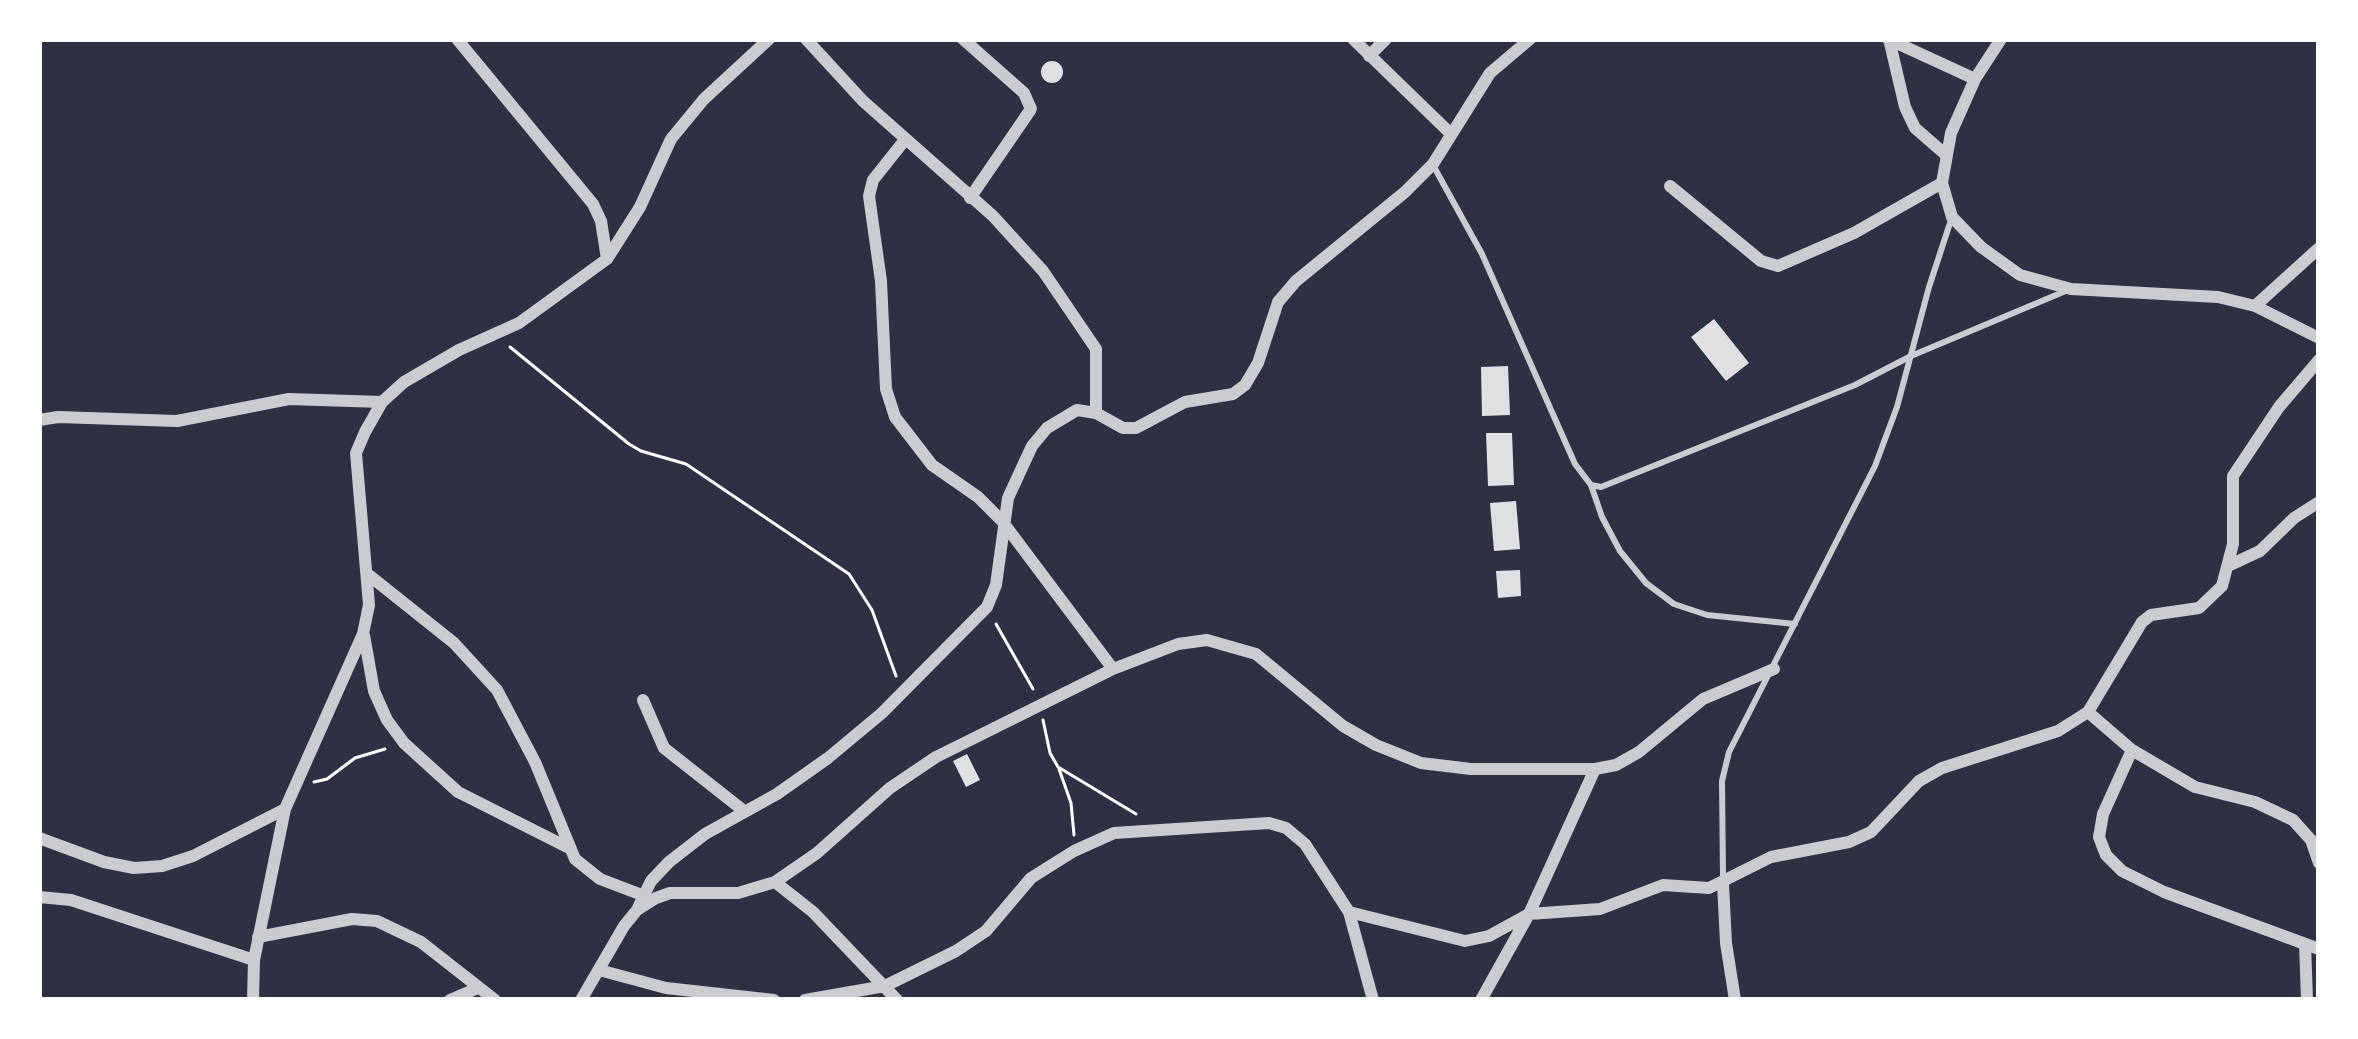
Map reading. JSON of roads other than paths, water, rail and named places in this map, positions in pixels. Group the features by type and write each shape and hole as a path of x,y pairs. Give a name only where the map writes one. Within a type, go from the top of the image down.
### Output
{"street":[{"path":"457,39 581,187 601,221 607,259"},
{"path":"253,1000 254,959 285,809 363,634 370,576 356,453 382,402 433,363 544,308 607,259 640,207 671,139 769,39"},
{"path":"806,39 904,141 1017,241 1096,349 1096,413"},
{"path":"964,39 1024,93 1030,109 970,198"},
{"path":"1354,39 1450,133"},
{"path":"1370,56 1386,39"},
{"path":"581,1000 642,895 669,862 828,758 902,693 986,607 996,585 1003,521 1017,476 1047,428 1077,410 1096,413 1123,428 1136,428 1186,402 1233,394 1245,385 1258,363 1266,327 1278,302 1296,281 1433,164 1490,73 1530,39"},
{"path":"1888,39 1975,79"},
{"path":"1888,39 1915,128 1945,154"},
{"path":"2001,39 1975,79 1945,154 1942,183 1952,217 1981,247 2020,274 2071,289 2180,293 2255,305 2319,338"},
{"path":"904,141 873,180 869,196 886,389 895,417 912,444 1003,521 1113,669"},
{"path":"1670,185 1761,261 1778,266 1854,233 1942,183"},
{"path":"2255,305 2319,248"},
{"path":"1348,912 1465,941 1489,936 1529,914 1600,909 1663,885 1708,888 1771,857 1849,842 1871,832 1919,782 1942,768 2059,731 2088,712 2142,622 2151,615 2199,608 2222,586 2230,565 2233,476 2279,407 2319,359"},
{"path":"39,420 177,421 289,400 382,402"},
{"path":"2230,565 2260,551 2294,518 2319,502"},
{"path":"370,576 454,643 496,690 535,762 567,847 587,871 642,895"},
{"path":"363,634 374,691 404,743 458,792 567,847"},
{"path":"637,910 670,893 738,893 776,882 817,853 890,788 936,757 1113,669 1178,644 1207,640 1256,654 1343,726 1421,763 1471,769 1616,765 1703,699 1774,669"},
{"path":"643,700 664,748 744,811"},
{"path":"2088,712 2132,750 2195,787 2254,802 2294,820 2312,840 2319,863"},
{"path":"2132,750 2103,814 2099,837 2106,856 2122,871 2164,892 2312,946 2307,1000"},
{"path":"1481,1000 1529,914 1595,769"},
{"path":"39,838 104,862 134,868 162,866 194,856 285,809"},
{"path":"805,1000 885,986 986,931 1031,878 1114,832 1269,823 1286,828 1305,844 1348,912 1373,1000"},
{"path":"776,882 800,899 896,1000"},
{"path":"1723,884 1736,1000"},
{"path":"39,897 70,900 254,959"},
{"path":"258,937 352,919 377,921 421,942 495,1000"},
{"path":"599,970 666,988 774,1000"},
{"path":"450,1000 478,988"}],"lane":[{"path":"1433,164 1482,254 1575,464 1591,485 1620,551 1646,583 1674,604 1707,615 1795,624"},
{"path":"1723,884 1722,781 1729,752 1875,466 1952,217"},
{"path":"1591,485 1601,488 1619,482 1855,386 1911,356 2071,289"}]}
